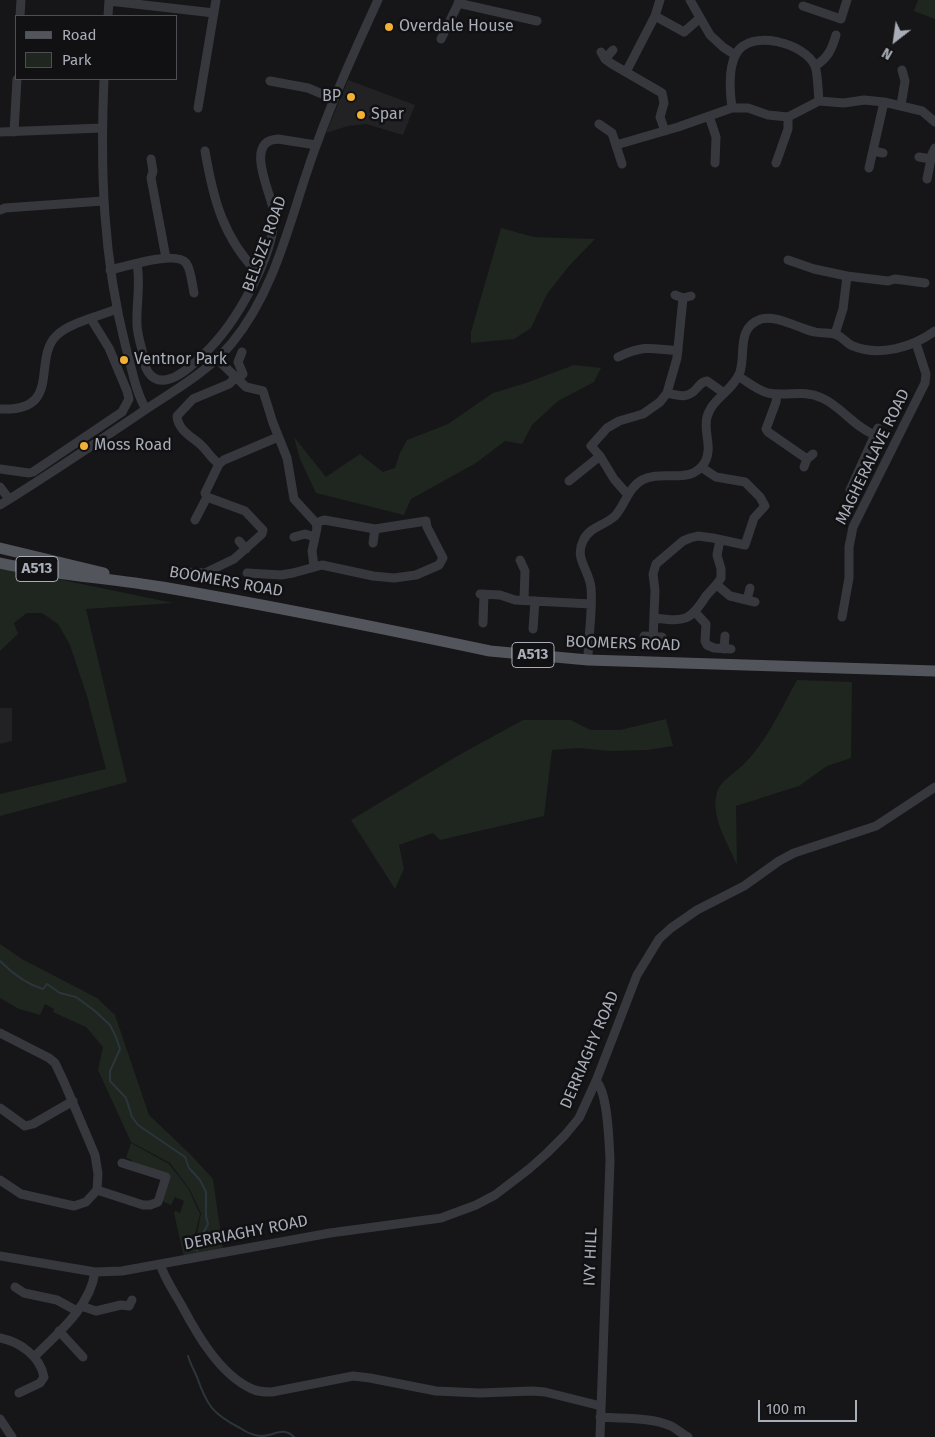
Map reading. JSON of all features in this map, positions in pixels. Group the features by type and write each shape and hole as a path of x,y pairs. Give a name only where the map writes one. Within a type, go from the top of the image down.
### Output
{"main road":[{"name":"BOOMERS ROAD","path":"0,548 137,582"},
{"name":"A513","path":"0,556 49,571"},
{"name":"BOOMERS ROAD","path":"0,563 137,582 271,606 490,651 588,660 935,671"}],"street":[{"path":"20,15 21,0"},
{"path":"108,15 109,0 214,13"},
{"path":"198,108 216,0"},
{"name":"BELSIZE ROAD","path":"0,505 184,385 217,359 241,330 263,296 280,253 316,145 334,99 378,0"},
{"path":"626,72 655,16 660,0"},
{"path":"690,0 710,35 722,47 736,55"},
{"path":"803,6 841,19 847,0"},
{"path":"440,39 459,2 537,21"},
{"path":"655,16 684,32 700,18"},
{"path":"815,66 825,60 833,47 836,35"},
{"path":"732,108 730,89 736,55 744,45 757,40 770,40 801,50 815,66 819,101"},
{"path":"613,50 603,56 662,93 664,103 660,117 665,131"},
{"path":"901,105 905,81 902,70"},
{"path":"14,132 17,80"},
{"path":"104,80 102,128 104,201 110,270 116,309 137,387 146,409"},
{"path":"270,81 308,88 334,99"},
{"path":"616,145 665,131 732,108 748,108 768,115 788,117 819,101 844,103 864,100 901,105 922,112 935,122"},
{"path":"869,168 884,102"},
{"path":"709,116 716,137 713,146 715,163"},
{"path":"780,159 788,129 788,117"},
{"path":"599,124 612,133 622,164"},
{"path":"0,132 102,128"},
{"path":"137,264 140,282 136,328 145,366 152,376 158,380 166,381 196,362 207,352 226,328 244,301 268,250 274,212 265,184 261,158 263,147 272,139 278,138 316,145"},
{"path":"927,179 935,148"},
{"path":"873,150 883,153"},
{"path":"205,151 211,186 221,219 247,262 258,273"},
{"path":"919,157 931,159"},
{"path":"151,159 153,171 151,178 166,258"},
{"path":"0,210 5,208 104,201"},
{"path":"110,270 166,258 181,259 187,264 194,293"},
{"path":"788,260 814,269 847,276 925,283"},
{"path":"835,334 843,309 847,276"},
{"path":"628,496 614,480 600,456 591,446 607,428 619,421 643,414 660,402 667,393 678,351 683,296"},
{"path":"0,409 20,408 37,397 43,382 51,343 55,337 69,327 116,309"},
{"path":"0,469 33,472 122,412 126,407 129,399 118,367 110,348 91,319"},
{"path":"588,660 591,604 590,582 580,557 581,545 590,531 614,516 634,487 644,480 656,476 684,476 701,467 708,452 707,418 712,407 738,376 742,364 744,338 748,328 762,319 774,319 818,333 829,332 843,338 852,346 872,350 891,349 916,343 935,331"},
{"name":"MAGHERALAVE ROAD","path":"840,612 849,578 849,547 853,526 926,383 926,374 916,343"},
{"path":"618,357 633,350 646,348 678,351"},
{"path":"219,464 200,445 193,441 177,422 177,416 193,399 229,384 243,374 238,362 242,352"},
{"path":"217,359 246,387 263,391 287,458 294,499 316,523 317,528 312,551 314,566"},
{"path":"738,376 760,390 777,394 810,394 823,398 858,427 877,432 850,490"},
{"path":"667,393 682,397 695,391 702,382 707,381 724,393"},
{"path":"777,394 766,429 808,460"},
{"path":"195,520 207,497 205,493 219,464 224,460 278,437"},
{"path":"569,481 600,456"},
{"path":"653,638 655,590 653,574 656,564 683,541 698,536 745,545 750,524 764,508 765,504 745,482 716,477 701,467"},
{"path":"0,487 9,499"},
{"path":"184,572 205,573 234,559 264,530 245,511 207,497"},
{"path":"247,573 281,575 322,565 373,576 394,578 416,575 439,565 443,558 427,527 426,521 374,529 324,520 316,523"},
{"path":"373,543 374,529"},
{"path":"294,537 305,534 315,537"},
{"path":"654,618 680,620 691,616 695,612 721,578 721,569 717,555 720,540"},
{"path":"239,541 246,549"},
{"path":"520,560 525,571 524,600"},
{"path":"717,585 726,594 751,601 750,588"},
{"path":"485,616 482,594 524,600 591,604"},
{"path":"533,629 535,601"},
{"path":"695,612 706,624 707,645 714,648 727,649 724,636"},
{"name":"DERRIAGHY ROAD","path":"0,1256 95,1272 122,1271 330,1233 441,1218 476,1205 511,1184 565,1135 578,1118 596,1081 637,975 659,939 671,928 697,910 744,886 779,861 794,853 876,826 935,787"},
{"path":"0,1033 49,1058 55,1063 95,1155 98,1174 97,1190 86,1202 74,1206 21,1194 0,1180"},
{"name":"IVY HILL","path":"596,1081 602,1091 608,1122 610,1160 600,1437"},
{"path":"0,1108 28,1130 33,1124 73,1101"},
{"path":"97,1190 144,1205 158,1202 166,1177 122,1164"},
{"path":"160,1264 188,1319 210,1352 232,1376 251,1389 260,1392 272,1392 353,1376 431,1390 480,1393 532,1391 601,1406"},
{"path":"34,1356 79,1309 91,1291 95,1272"},
{"path":"15,1287 22,1296 57,1300 79,1309 96,1310 121,1305 129,1306 132,1300"},
{"path":"59,1331 82,1351"},
{"path":"0,1338 12,1340 34,1356 42,1369 44,1377 40,1383 17,1394"},
{"path":"600,1417 633,1419 663,1424 671,1426 688,1437"},
{"path":"0,1419 12,1437"}],"shaded area":[{"path":"348,80 415,105 403,135 366,124 348,126 326,133"},
{"path":"0,708 12,708 12,741 0,744"}],"green space":[{"path":"918,0 935,0 935,19 914,11"},
{"path":"501,228 534,237 595,239 569,266 547,294 531,328 514,339 471,343 471,332"},
{"path":"574,365 601,368 594,382 558,401 532,425 522,444 505,441 476,463 411,499 404,515 316,493 300,459 294,437 326,477 360,454 383,472 395,468 407,440 448,424 493,393"},
{"path":"0,567 173,603 86,609 127,782 0,816 0,794 106,769 87,696 70,645 58,624 42,613 27,613 14,623 18,634 0,651"},
{"path":"797,680 852,682 851,758 827,766 799,786 736,806 737,865 718,820 715,801 717,792 722,784 744,764 760,745"},
{"path":"666,719 673,746 647,750 610,751 579,748 552,750 544,816 440,840 433,833 399,845 404,869 395,889 351,820 459,755 523,720 571,720 590,730 620,730"},
{"path":"0,944 22,959 97,998 115,1015 149,1115 213,1179 223,1249 184,1257 174,1213 175,1211 180,1213 184,1201 175,1197 171,1205 164,1202 162,1198 168,1176 132,1164 132,1160 126,1158 131,1143 169,1164 188,1188 200,1214 192,1247 197,1234 201,1213 189,1188 170,1163 131,1142 98,1070 103,1047 86,1027 53,1012 54,1009 45,1004 40,1015 19,1009 0,998"}],"waterway":[{"path":"0,961 15,974 31,984 43,989 47,984 60,993 76,997 110,1025 120,1049 110,1071 110,1081 126,1098 132,1117 138,1125 185,1157 189,1168 200,1180 206,1192 208,1224 197,1245 197,1251"},
{"path":"188,1356 204,1395 212,1408 223,1418 251,1434 266,1436 286,1432 294,1437"}],"place":[{"name":"Overdale House","path":"389,27"},
{"name":"BP","path":"351,97"},
{"name":"Spar","path":"361,115"},
{"name":"Ventnor Park","path":"124,360"},
{"name":"Moss Road","path":"84,446"}]}
